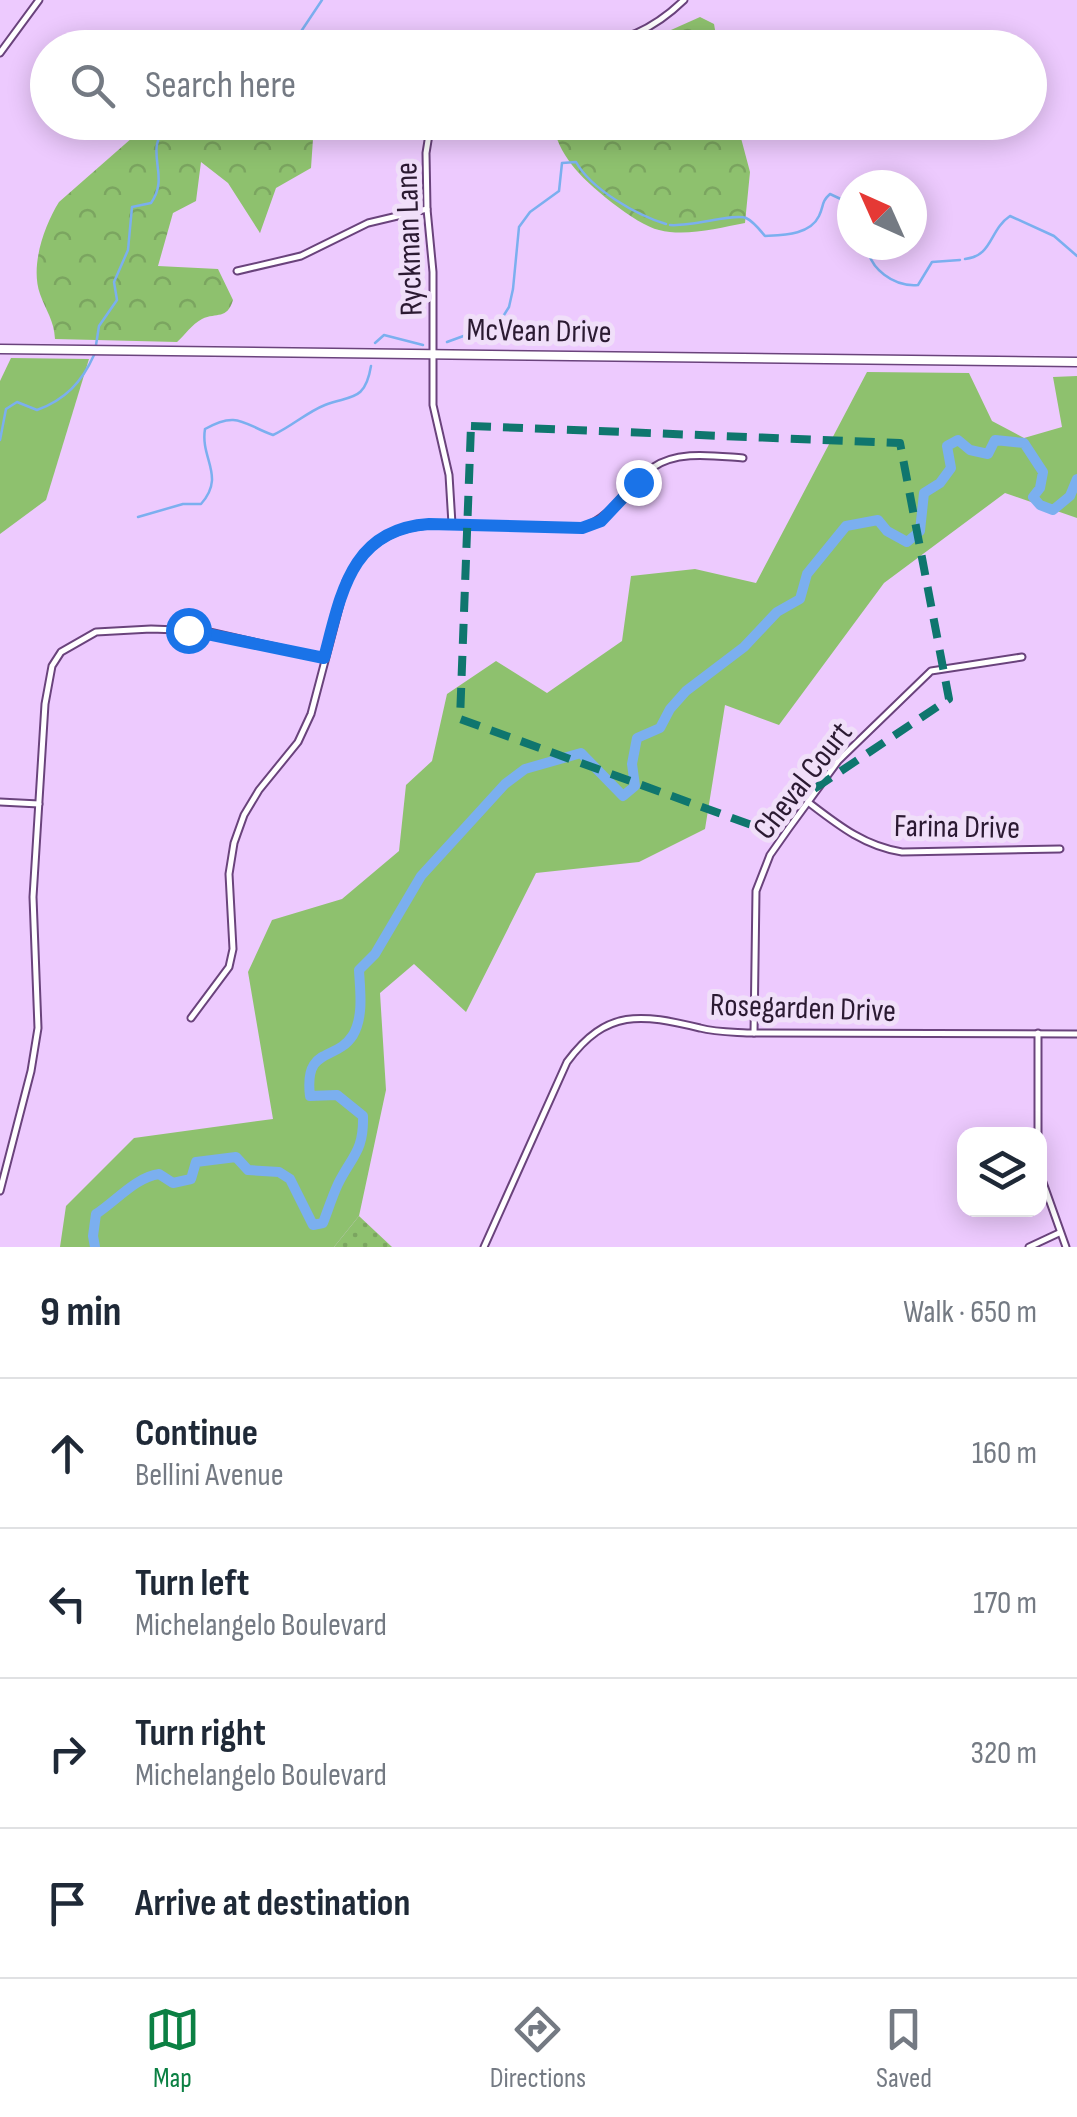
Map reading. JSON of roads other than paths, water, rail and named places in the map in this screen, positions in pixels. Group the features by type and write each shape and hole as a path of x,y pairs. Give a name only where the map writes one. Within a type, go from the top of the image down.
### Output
{"main road":[{"name":"McVean Drive","path":"0,349 1077,362"}],"street":[{"path":"0,53 38,0"},
{"path":"641,30 684,0"},
{"name":"Ryckman Lane","path":"428,140 434,405 449,475 452,524"},
{"path":"237,270 301,256 368,223 427,209"},
{"path":"191,1018 229,967 233,949 229,874 244,815 258,790 298,742 311,714 346,581 360,558 402,528 452,524 582,528 601,521 651,468 704,455 743,458"},
{"path":"0,1191 38,1028 33,923 52,666 61,652 78,640 96,632 119,630 205,631 324,658"},
{"name":"Cheval Court","path":"754,1033 756,891 770,855 838,762 931,671 1022,657"},
{"path":"0,802 39,804"},
{"name":"Farina Drive","path":"808,802 865,843 883,849 1060,850"},
{"name":"Rosegarden Drive","path":"484,1247 567,1062 586,1038 615,1022 643,1016 704,1029 754,1033 1077,1034"},
{"path":"1038,1033 1038,1127"},
{"path":"1047,1195 1066,1247"},
{"path":"1030,1247 1060,1234"}],"waterway":[{"path":"302,30 322,0"},
{"path":"96,345 99,326 117,300 114,282 128,250 132,207 151,203 157,192 158,140"},
{"path":"447,342 499,323 509,307 513,289 519,227 530,212 559,191 562,163 576,162 592,182 615,200 666,224"},
{"path":"670,225 740,217 751,221 765,236 795,233 815,222 830,194 837,197"},
{"path":"965,259 981,253 1010,216 1054,236 1077,256"},
{"path":"871,260 884,275 909,285 918,285 932,262 960,260"},
{"path":"375,343 384,335 423,345"},
{"path":"0,440 6,409 17,402 37,410 56,401 78,382 94,355"},
{"path":"138,517 183,504 201,504 212,476 205,429 233,420 273,435 318,408 361,392 371,366"},
{"path":"95,1247 96,1214 134,1185 159,1174 173,1183 191,1179 196,1162 236,1157 248,1170 279,1172 290,1179 313,1225 323,1223 359,1146 363,1116 337,1095 310,1096 312,1069 316,1061 353,1035 360,1011 359,970 375,954 421,876 505,784 525,769 581,753 623,796 635,786 632,764 637,738 660,728 686,691 744,647 777,612 800,599 807,574 846,526 878,520 887,531 907,542 920,531 924,493 940,483 951,468 947,446 958,440 970,450 988,454 995,440 1024,443 1043,472 1040,488 1033,497 1053,510 1070,496 1077,479"}]}
